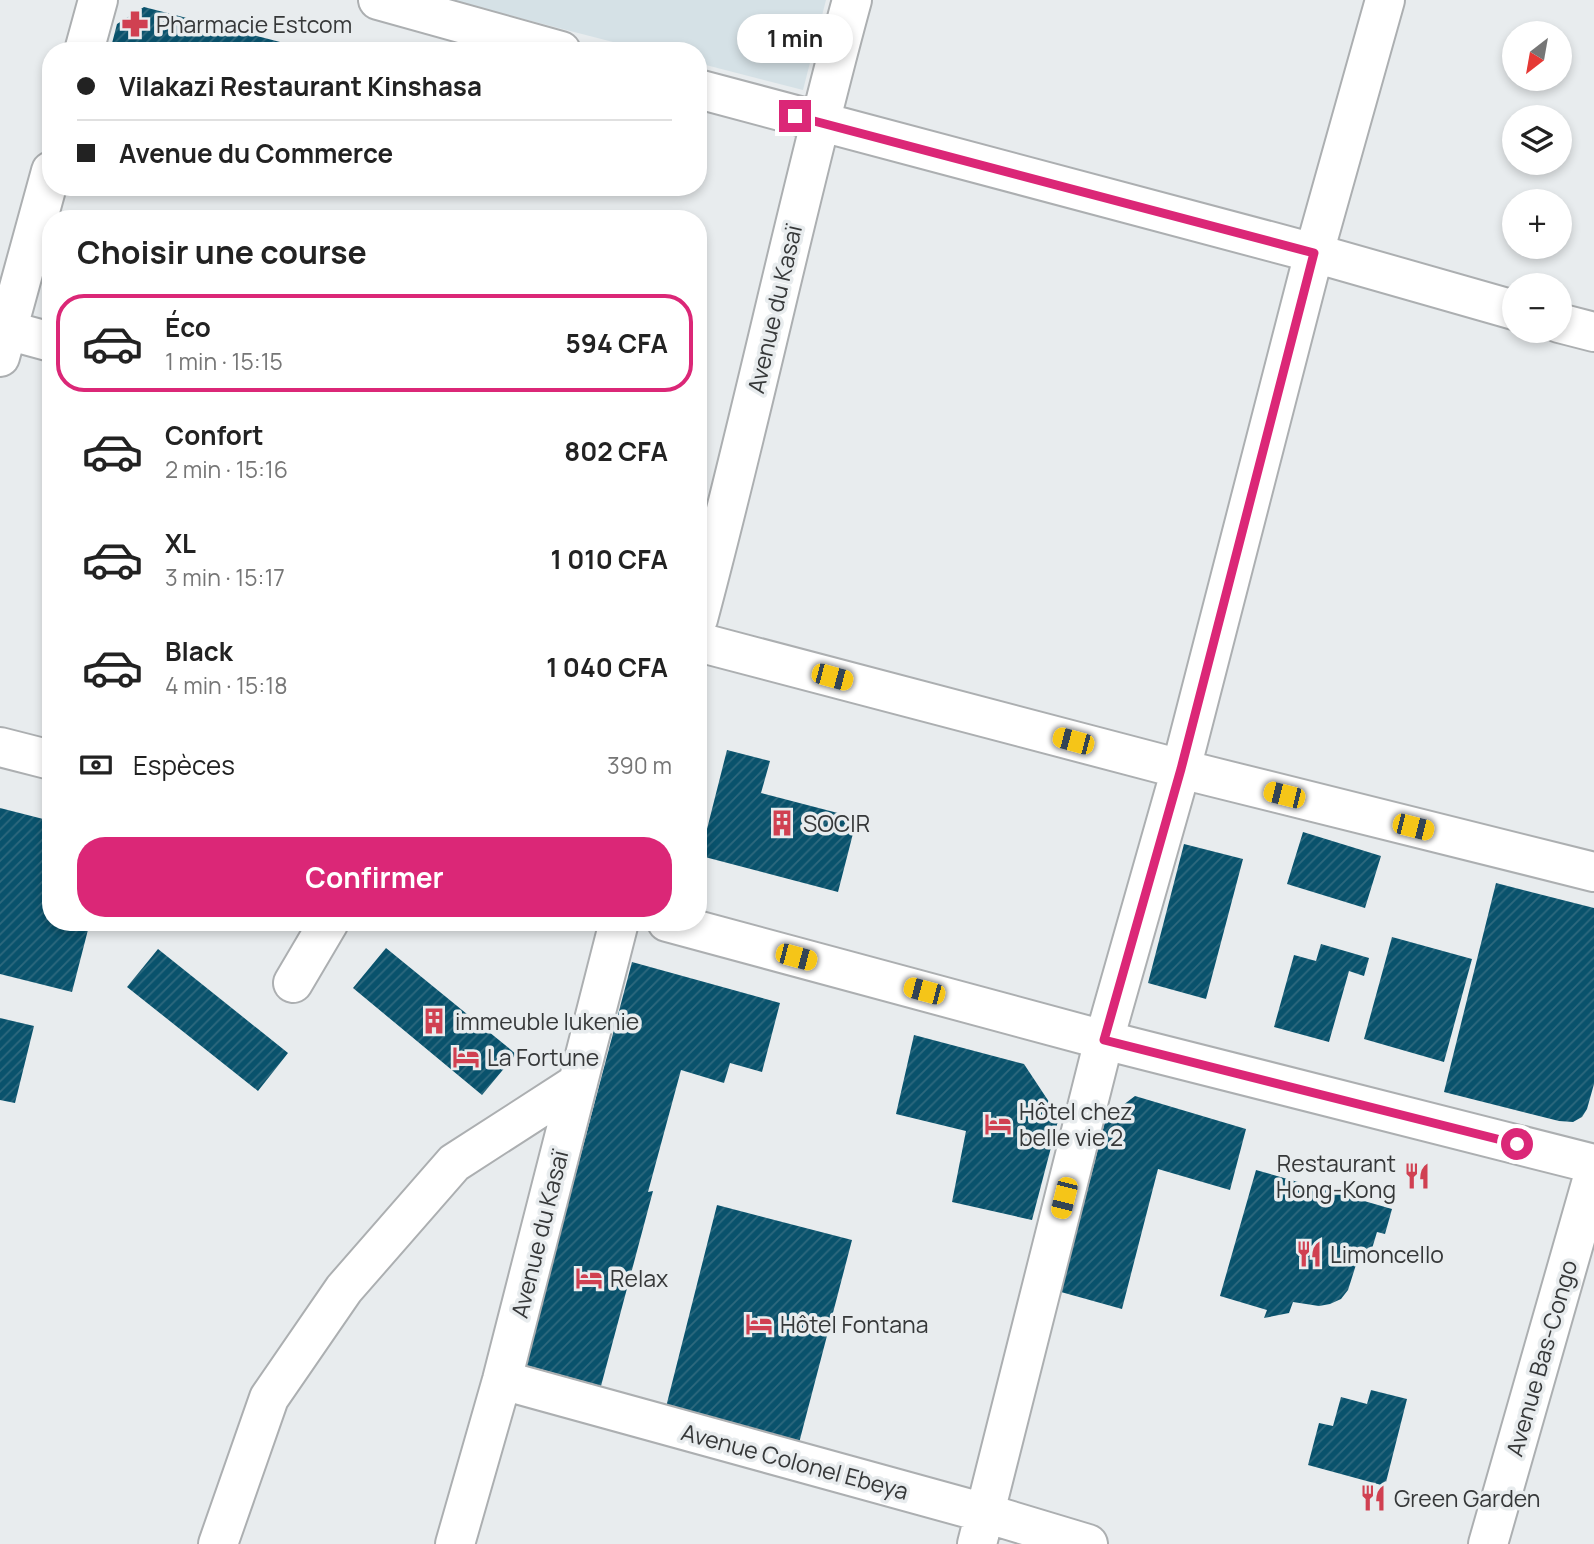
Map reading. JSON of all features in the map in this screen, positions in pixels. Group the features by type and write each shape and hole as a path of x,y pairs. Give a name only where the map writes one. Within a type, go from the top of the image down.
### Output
{"street":[{"path":"86,42 97,0"},
{"path":"378,0 529,42"},
{"name":"Avenue du Kasaï","path":"707,553 711,523 852,0"},
{"path":"981,1529 1104,1040 1181,769 1314,253 1385,0"},
{"path":"707,91 1314,253 1502,307"},
{"path":"42,342 4,344 44,196"},
{"path":"1572,326 1594,332"},
{"path":"707,644 1181,769 1594,872"},
{"path":"0,747 42,758"},
{"path":"293,984 324,931"},
{"name":"Avenue du Kasaï","path":"455,1544 502,1380 617,931"},
{"path":"700,931 1104,1040 1594,1164"},
{"path":"218,1544 269,1398 344,1289 454,1163 578,1083"},
{"name":"Avenue Bas-Congo","path":"1488,1544 1594,1173"},
{"name":"Avenue Colonel Ebeya","path":"502,1380 981,1529 1088,1544"}],"shaded area":[{"path":"450,0 826,0 803,90 707,65 707,42 613,42"}],"building":[{"path":"144,7 280,42 112,42 117,24"},
{"name":"SOCIR","path":"727,750 770,761 761,793 857,818 838,892 707,858 707,829"},
{"path":"0,808 42,819 42,931 88,931 72,992 0,974"},
{"path":"1303,832 1381,856 1365,908 1287,884"},
{"path":"1184,844 1243,859 1206,999 1148,983"},
{"path":"1496,883 1594,908 1594,1084 1587,1109 1582,1117 1573,1122 1559,1121 1444,1092"},
{"path":"1392,937 1472,959 1444,1062 1364,1039"},
{"path":"1321,944 1369,958 1364,976 1349,971 1329,1042 1274,1027 1294,955 1316,961"},
{"name":"immeuble lukenie","path":"386,948 516,1054 482,1095 353,988"},
{"path":"158,949 288,1053 258,1091 127,987"},
{"path":"632,962 780,1003 762,1072 730,1063 724,1083 681,1070 648,1192 653,1191 601,1386 525,1365"},
{"path":"0,1018 34,1026 15,1103 0,1100"},
{"name":"Hôtel chez belle vie 2","path":"914,1035 1024,1064 1059,1117 1032,1220 952,1202 966,1131 896,1114"},
{"path":"1135,1096 1246,1129 1230,1190 1158,1169 1122,1309 1061,1292 1106,1118"},
{"path":"1256,1170 1392,1209 1385,1234 1377,1232 1371,1252 1361,1249 1348,1290 1341,1299 1319,1306 1293,1302 1289,1313 1264,1318 1267,1310 1220,1296"},
{"name":"Hôtel Fontana","path":"717,1205 852,1240 799,1443 666,1407"},
{"path":"1371,1390 1407,1399 1385,1486 1308,1465 1319,1423 1333,1426 1341,1397 1367,1404"}],"place":[{"name":"Pharmacie Estcom","path":"135,24"},
{"name":"SOCIR","path":"782,823"},
{"name":"immeuble lukenie","path":"434,1021"},
{"name":"La Fortune","path":"466,1057"},
{"name":"Hôtel chez belle vie 2","path":"998,1124"},
{"name":"Restaurant Hong-Kong","path":"1417,1176"},
{"name":"Limoncello","path":"1309,1254"},
{"name":"Relax","path":"589,1278"},
{"name":"Hôtel Fontana","path":"759,1324"},
{"name":"Green Garden","path":"1373,1498"}],"route":[{"path":"795,116 1314,253 1181,769 1104,1040 1517,1144"}]}
